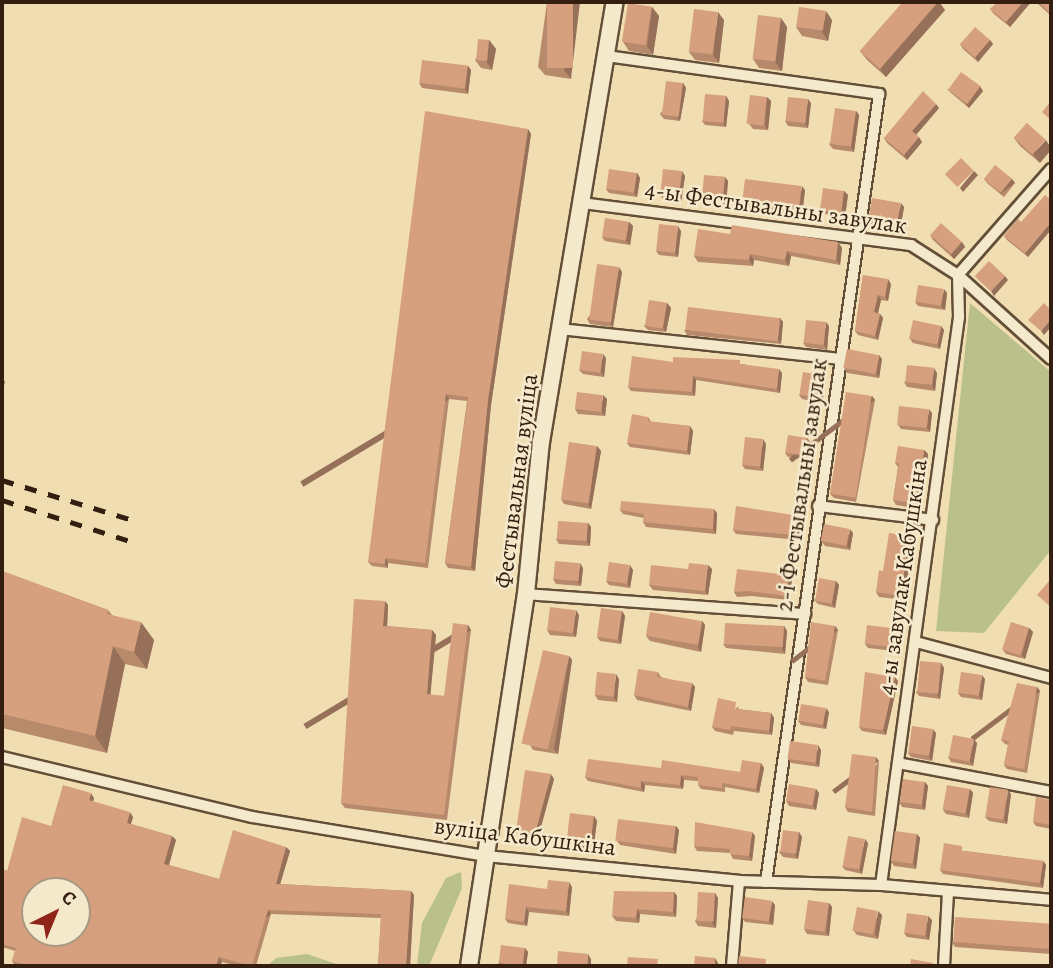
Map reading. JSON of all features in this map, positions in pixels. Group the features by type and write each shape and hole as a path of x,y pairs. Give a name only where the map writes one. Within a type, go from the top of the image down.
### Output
{"street":[{"name":"Фестывальная вуліца","path":"469,966 526,594 541,442 615,2"},
{"name":"2-і Фестывальны завулак","path":"606,56 879,94 766,882"},
{"path":"958,275 1051,169"},
{"name":"4-ы Фестывальны завулак","path":"582,203 859,236 911,245 958,275 1050,355"},
{"name":"4-ы завулак Кабушкіна","path":"881,885 959,317 958,275"},
{"path":"560,329 840,359"},
{"path":"818,506 933,520"},
{"path":"526,594 805,614"},
{"path":"916,642 1051,678"},
{"name":"вуліца Кабушкіна","path":"2,757 252,817 486,856 738,881 881,885 1051,900"},
{"path":"898,763 1051,792"},
{"path":"732,966 738,881"},
{"path":"944,966 947,891"}],"green space":[{"path":"970,303 1051,372 1051,550 984,633 936,631"},
{"path":"461,872 462,888 429,966 417,966 422,923 446,878"},
{"path":"307,954 342,966 267,966 276,958"}],"building":[{"path":"547,2 573,2 573,68 547,68"},
{"path":"903,2 938,2 880,69 860,51"},
{"path":"998,2 1023,2 1006,22 990,9"},
{"path":"1038,2 1051,2 1051,14"},
{"path":"628,3 652,7 646,45 622,42"},
{"path":"799,7 826,11 823,31 796,27"},
{"path":"694,9 718,12 713,55 689,52"},
{"path":"758,15 781,18 775,61 753,59"},
{"path":"975,27 990,40 975,57 960,44"},
{"path":"478,39 489,40 487,61 476,60"},
{"path":"422,60 468,66 465,88 419,83"},
{"path":"961,72 980,86 967,104 948,90"},
{"path":"666,81 683,83 679,117 662,115"},
{"path":"923,91 936,104 912,131 919,137 904,155 884,138"},
{"path":"705,94 726,96 724,123 703,121"},
{"path":"750,95 767,97 763,126 746,124"},
{"path":"788,97 808,99 805,123 785,121"},
{"path":"1051,101 1051,120 1042,112"},
{"path":"835,108 856,111 851,147 830,144"},
{"path":"425,111 528,129 488,400 471,567 445,563 468,397 446,394 425,563 385,558 385,564 368,562"},
{"path":"1027,123 1046,140 1032,155 1014,138"},
{"path":"961,158 974,171 957,187 945,174"},
{"path":"995,165 1012,179 1001,193 984,179"},
{"path":"609,169 637,173 634,193 606,189"},
{"path":"663,169 682,171 679,197 660,195"},
{"path":"704,175 725,177 723,200 702,198"},
{"path":"745,179 802,186 799,211 742,204"},
{"path":"823,188 844,191 841,213 820,210"},
{"path":"1045,195 1051,200 1051,222 1025,253 1004,236 1018,219 1021,222"},
{"path":"872,198 901,203 897,225 868,220"},
{"path":"605,218 629,222 626,241 602,237"},
{"path":"941,223 962,242 951,254 930,235"},
{"path":"659,224 678,226 675,253 656,251"},
{"path":"732,225 838,242 836,260 787,251 785,260 750,254 749,260 694,256 698,229 730,234"},
{"path":"989,261 1005,276 991,291 975,276"},
{"path":"597,264 619,267 611,323 589,319"},
{"path":"863,275 888,279 885,297 878,295 874,312 880,314 875,336 855,331"},
{"path":"918,285 944,289 941,306 915,302"},
{"path":"649,300 667,303 663,328 645,326"},
{"path":"1044,303 1051,310 1051,319 1041,331 1028,320"},
{"path":"688,307 780,318 778,341 685,330"},
{"path":"806,320 826,322 823,345 804,343"},
{"path":"913,320 941,326 937,345 909,339"},
{"path":"847,349 879,355 876,374 843,368"},
{"path":"582,351 603,354 600,373 579,370"},
{"path":"632,356 673,362 673,357 740,360 740,364 779,369 777,389 693,376 692,392 628,387"},
{"path":"907,365 934,368 932,385 905,382"},
{"path":"803,372 823,375 819,398 799,395"},
{"path":"577,392 603,395 601,412 575,409"},
{"path":"846,392 872,396 856,498 830,494"},
{"path":"899,406 929,409 927,428 897,425"},
{"path":"632,414 648,417 648,421 690,426 687,451 627,443"},
{"path":"788,435 807,438 804,456 785,453"},
{"path":"745,437 763,439 760,467 742,465"},
{"path":"569,442 597,446 589,503 561,499"},
{"path":"898,446 924,450 918,504 893,500 899,463 895,463"},
{"path":"621,501 714,509 713,529 643,522 644,514 620,510"},
{"path":"736,506 799,516 796,535 733,530"},
{"path":"558,521 588,523 587,541 557,539"},
{"path":"824,524 850,529 846,546 821,541"},
{"path":"889,533 909,536 901,596 876,592 879,570 883,571"},
{"path":"555,561 580,563 578,581 553,579"},
{"path":"609,562 630,565 627,584 606,581"},
{"path":"689,563 708,565 705,591 649,585 651,565 688,569"},
{"path":"737,569 789,575 786,596 749,591 734,592"},
{"path":"2,571 108,610 107,614 141,622 134,652 113,646 95,736 2,714"},
{"path":"819,578 836,581 832,604 815,601"},
{"path":"1051,581 1051,607 1037,595"},
{"path":"354,599 385,601 383,626 432,630 427,694 444,696 453,623 468,625 444,815 341,803"},
{"path":"550,607 576,610 573,633 547,630"},
{"path":"601,608 622,611 618,640 597,637"},
{"path":"650,612 702,621 698,645 646,636"},
{"path":"811,622 835,626 825,681 805,677"},
{"path":"1011,622 1029,628 1020,655 1002,650"},
{"path":"725,623 784,626 783,647 724,644"},
{"path":"867,625 893,628 890,647 865,644"},
{"path":"543,650 569,656 548,750 521,744"},
{"path":"920,661 941,663 938,694 917,692"},
{"path":"638,669 658,672 657,677 692,683 688,707 634,695"},
{"path":"597,672 616,674 613,697 595,695"},
{"path":"865,672 895,677 883,730 859,727"},
{"path":"961,672 982,675 979,696 958,693"},
{"path":"1017,683 1037,687 1024,769 1004,765 1009,741 1001,740"},
{"path":"718,698 736,702 735,709 771,713 769,731 731,726 730,730 712,727"},
{"path":"801,704 826,708 823,725 798,721"},
{"path":"912,726 933,729 929,756 908,753"},
{"path":"953,735 974,739 969,762 949,758"},
{"path":"790,741 818,745 815,763 787,759"},
{"path":"852,754 876,757 872,812 845,807"},
{"path":"588,759 661,768 662,760 740,772 742,760 761,763 756,789 722,783 722,788 698,785 698,777 681,775 680,785 641,781 641,788 585,777"},
{"path":"525,770 551,774 535,834 516,831"},
{"path":"903,779 925,782 922,805 900,802"},
{"path":"789,784 816,789 813,805 786,801"},
{"path":"63,785 91,793 89,800 130,812 127,823 172,836 164,864 219,879 233,830 286,847 276,884 411,891 406,966 378,966 381,914 268,910 252,966 219,957 216,966 30,966 12,961 16,948 2,944 2,869 7,871 22,817 51,826"},
{"path":"947,785 970,789 965,814 943,810"},
{"path":"990,787 1008,790 1003,819 985,817"},
{"path":"1036,797 1051,800 1051,825 1033,822"},
{"path":"570,813 594,816 590,847 566,844"},
{"path":"618,819 676,826 673,848 615,841"},
{"path":"695,822 752,832 749,856 730,854 730,849 694,846"},
{"path":"783,830 799,832 796,854 780,852"},
{"path":"895,831 917,834 913,864 891,861"},
{"path":"848,836 865,839 859,869 843,867"},
{"path":"944,843 962,846 962,851 1043,861 1040,883 940,870"},
{"path":"548,880 569,882 566,911 526,907 524,922 505,919 509,884 547,889"},
{"path":"614,891 674,892 673,912 637,909 636,918 612,916"},
{"path":"698,892 715,893 713,922 696,921"},
{"path":"745,897 772,901 769,922 742,918"},
{"path":"808,900 829,903 825,932 804,929"},
{"path":"857,907 878,911 873,935 852,931"},
{"path":"907,913 928,916 925,936 904,933"},
{"path":"955,917 1051,924 1049,949 953,942"},
{"path":"501,945 525,948 523,966 499,963"},
{"path":"558,951 588,954 587,966 557,966"},
{"path":"695,956 715,958 715,966 694,966"},
{"path":"739,956 766,959 765,966 738,966"},
{"path":"628,957 658,959 657,966 627,966"},
{"path":"911,959 933,963 932,966 910,966"}],"railway":[{"path":"2,480 139,522"},
{"path":"2,500 130,541"}]}
